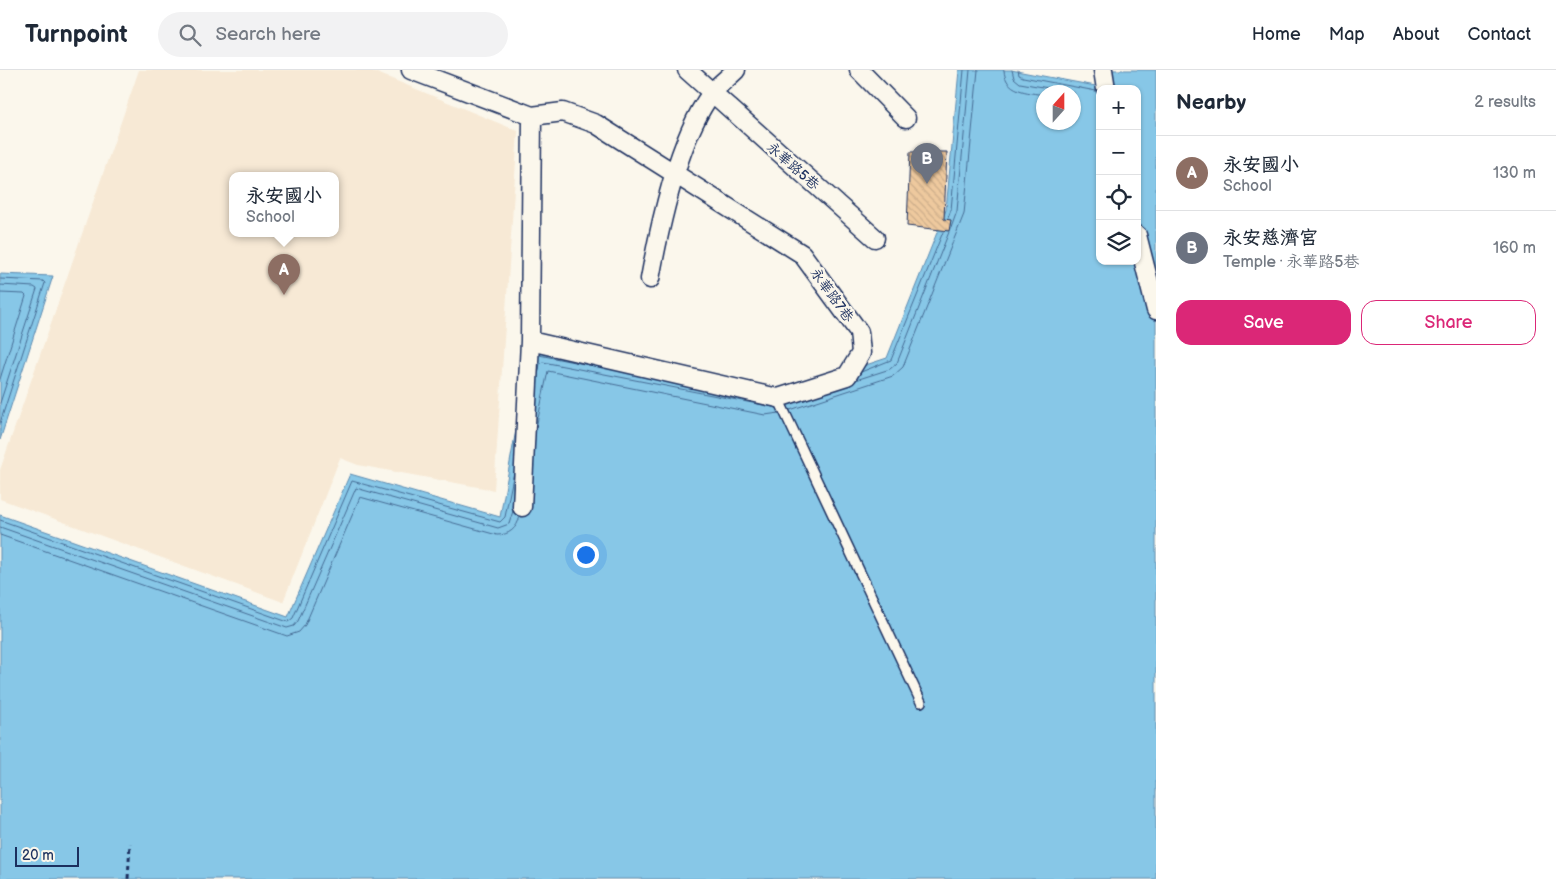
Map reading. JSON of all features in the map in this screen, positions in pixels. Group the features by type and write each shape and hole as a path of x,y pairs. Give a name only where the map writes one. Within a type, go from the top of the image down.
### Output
{"street":[{"name":"永華路7巷","path":"411,70 532,116 563,112 596,124 802,254 859,332 861,353 847,376 778,398"},
{"name":"永華路5巷","path":"687,70 875,238"},
{"path":"650,279 662,218 690,134 712,94 736,70"},
{"path":"859,70 906,118"},
{"path":"1103,70 1105,85"},
{"path":"522,507 530,342 532,116"},
{"path":"1141,251 1156,310"},
{"path":"530,342 778,398"}],"lane":[{"path":"778,398 921,702"}],"path":[{"path":"128,879 130,843"}],"shaded area":[{"path":"139,70 370,70 518,131 494,490 358,465 340,458 283,602 0,499 0,470"}],"water":[{"path":"959,70 1011,70 1096,86 1096,265 1141,265 1141,85 1101,85 1100,70 1156,70 1156,879 0,879 0,515 288,617 350,474 500,517 531,348 769,397 887,358 946,210"},
{"path":"0,274 53,276 0,440"}],"building":[{"path":"910,152 947,152 944,219 951,220 949,231 907,226"}],"place":[{"name":"永安慈濟宮","path":"927,184"},
{"name":"永安國小","path":"284,295"}]}
